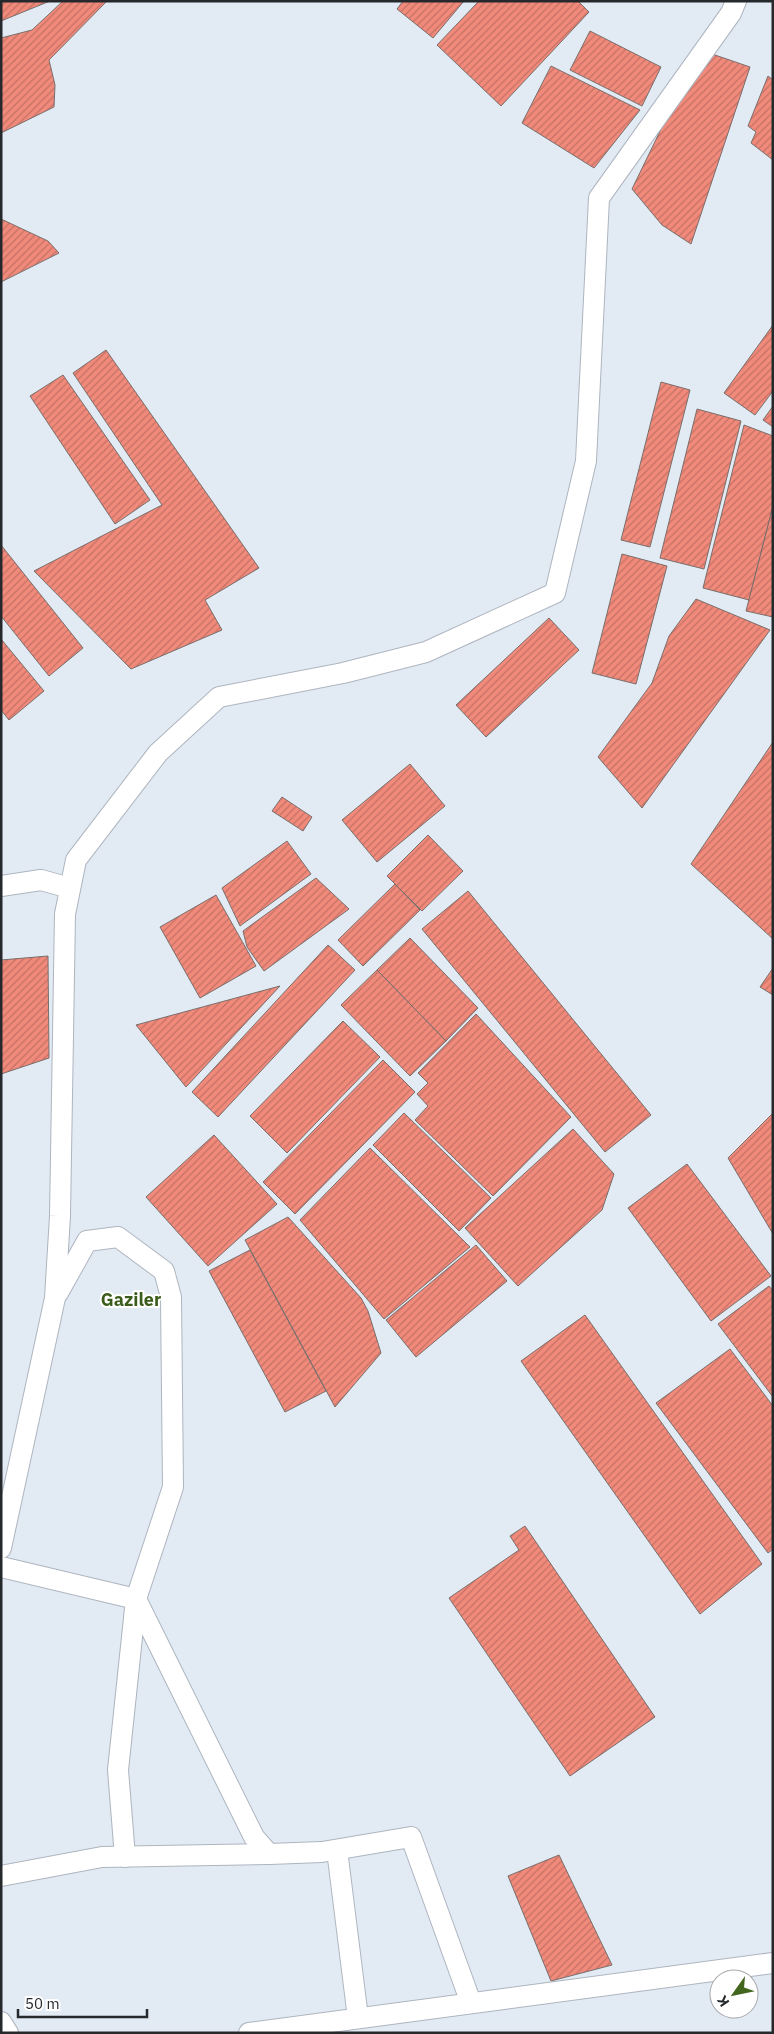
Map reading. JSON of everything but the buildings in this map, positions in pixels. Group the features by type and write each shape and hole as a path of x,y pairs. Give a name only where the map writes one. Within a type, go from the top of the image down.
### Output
{"street":[{"path":"1,1548 55,1298 60,1216 65,914 76,860 158,753 219,697 343,673 426,652 554,593 586,461 599,198 731,13 736,1"},
{"path":"1,886 41,880 70,888"},
{"path":"55,1298 87,1242 118,1237 164,1271 171,1296 173,1487 136,1599 118,1770 125,1857"},
{"path":"1,1567 136,1599"},
{"path":"136,1599 254,1836 269,1854"},
{"path":"1,1876 102,1857 269,1854 337,1850 411,1837 471,2003"},
{"path":"337,1850 358,2018"},
{"path":"250,2033 773,1963"},
{"path":"1,2022 8,2033"}],"district":[{"name":"Gaziler","path":"131,1299"}]}
